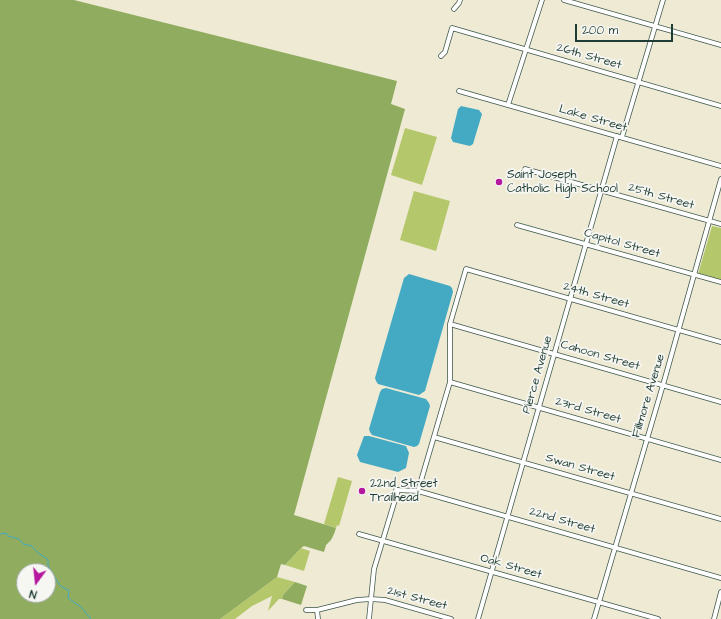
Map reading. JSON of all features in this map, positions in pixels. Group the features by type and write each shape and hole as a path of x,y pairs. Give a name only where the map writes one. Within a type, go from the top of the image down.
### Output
{"street":[{"path":"454,9 460,0"},
{"path":"508,105 542,0"},
{"path":"564,0 721,45"},
{"path":"622,138 663,0"},
{"name":"26th Street","path":"441,56 445,52 452,28 721,106"},
{"name":"Lake Street","path":"459,91 721,166"},
{"name":"Pierce Avenue","path":"478,619 617,136"},
{"name":"25th Street","path":"526,169 721,224"},
{"name":"Fillmore Avenue","path":"594,619 679,330 721,179"},
{"name":"Capitol Street","path":"517,225 721,282"},
{"name":"24th Street","path":"450,324 466,269 721,342"},
{"path":"418,491 450,382 450,324"},
{"name":"Cahoon Street","path":"450,324 721,402"},
{"name":"23rd Street","path":"450,382 721,460"},
{"name":"Swan Street","path":"434,437 721,519"},
{"name":"22nd Street","path":"383,541 397,490 418,491 721,578"},
{"name":"Oak Street","path":"360,534 658,619"},
{"path":"369,619 374,569 383,541"},
{"path":"714,619 721,592"},
{"name":"21st Street","path":"306,610 317,610 357,600 371,599 385,600 451,619"},
{"path":"317,610 318,619"}],"green space":[{"path":"0,0 74,0 397,81 391,104 405,109 294,515 336,528 331,540 326,545 324,552 304,546 285,565 281,564 277,577 220,619 0,619"},
{"path":"405,128 437,137 422,185 391,175"},
{"path":"414,191 450,201 436,251 400,240"},
{"path":"712,226 721,228 721,280 698,274"},
{"path":"338,477 352,481 339,526 337,525 336,528 324,524"},
{"path":"301,548 310,551 304,571 285,565"},
{"path":"277,577 295,582 283,595 282,599 279,599 268,611 272,596 252,606 235,619 220,619"},
{"path":"295,582 307,586 301,605 282,599 283,595"}],"water":[{"path":"461,106 479,110 482,114 473,144 470,146 453,142 451,138 458,109"},
{"path":"409,274 450,286 453,292 425,391 419,395 378,384 375,378 404,278"},
{"path":"386,388 426,399 429,403 430,406 419,444 417,446 414,447 372,435 370,432 369,429 380,392 382,389"},
{"path":"364,436 406,446 409,453 406,468 398,472 360,462 357,455"}],"waterway":[{"path":"0,534 6,533 8,536 19,539 23,544 32,546 38,553 46,558 48,560 48,566 59,584 69,590 68,598 81,607 91,619"}],"place":[{"name":"Saint Joseph Catholic High School","path":"499,182"},
{"name":"22nd Street Trailhead","path":"362,491"}]}
